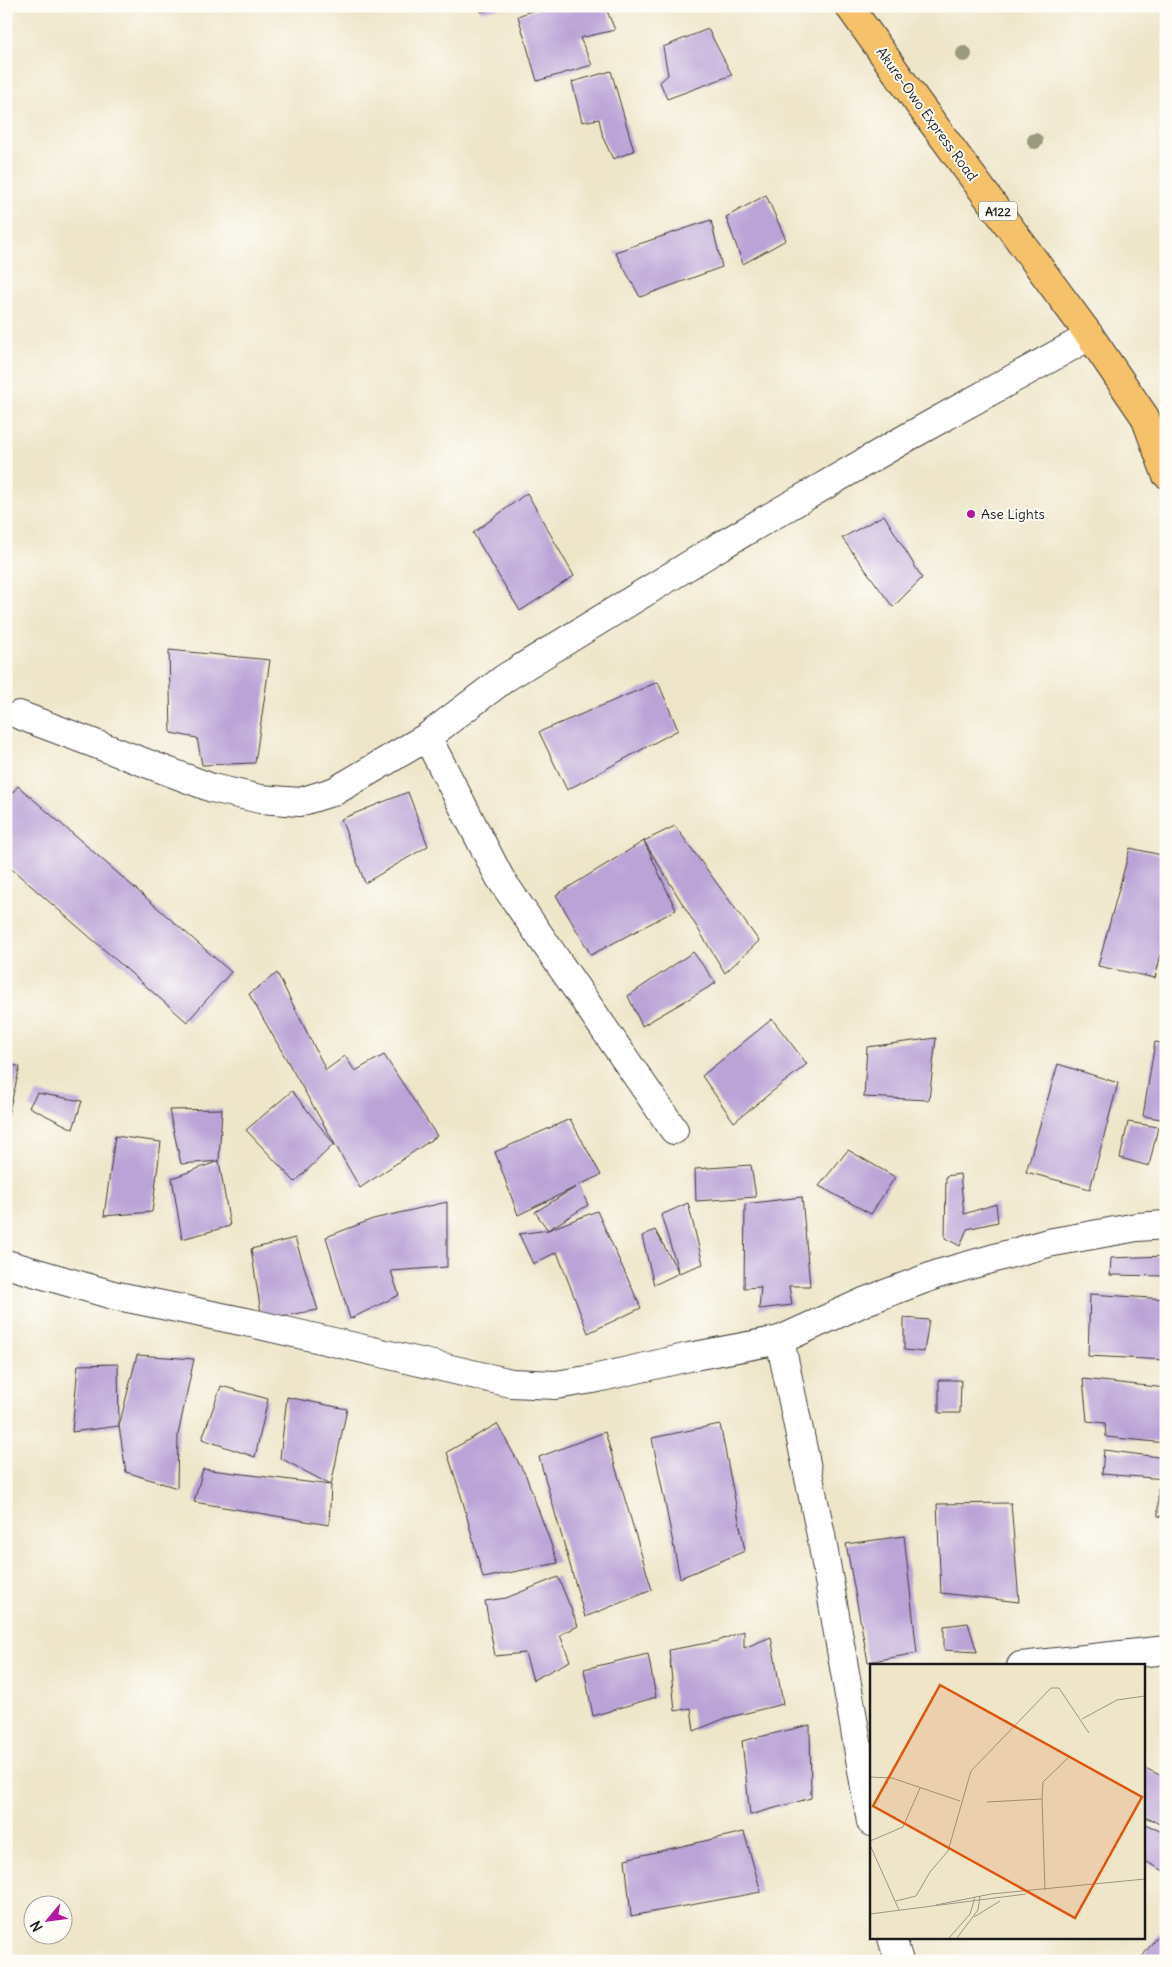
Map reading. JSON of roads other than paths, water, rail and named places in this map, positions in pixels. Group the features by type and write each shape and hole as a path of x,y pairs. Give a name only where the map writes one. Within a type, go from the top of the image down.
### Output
{"highway":[{"name":"Akure-Owo Express Road","path":"849,6 1090,336 1145,417 1166,474"},
{"name":"Akure-Owo Express Road","path":"1145,417 1166,435"}],"street":[{"path":"19,715 212,788 260,799 300,802 334,791 427,737 505,678 722,545 908,437 1090,336"},
{"path":"427,737 500,878 674,1130"},
{"path":"6,1264 113,1295 251,1323 511,1383 556,1385 593,1379 689,1356 780,1340 866,1301 938,1274 1048,1243 1137,1227 1166,1225"},
{"path":"780,1340 821,1535 859,1691 870,1811"},
{"path":"1039,1664 1166,1650"},
{"path":"893,1940 899,1961"}],"place":[{"name":"Ase Lights","path":"971,514"}]}
